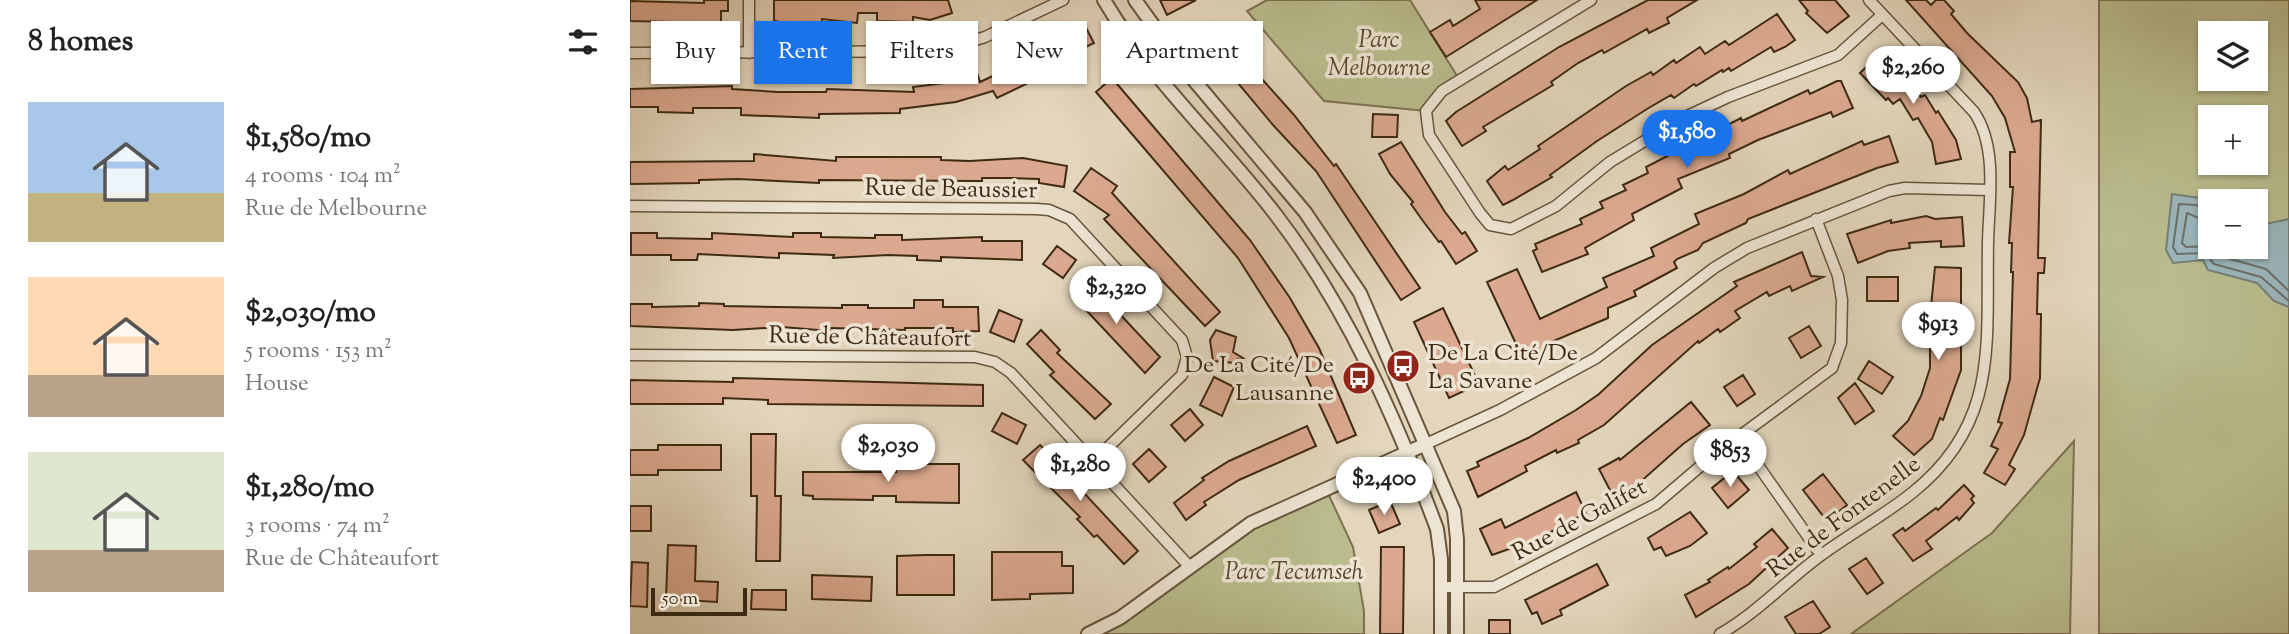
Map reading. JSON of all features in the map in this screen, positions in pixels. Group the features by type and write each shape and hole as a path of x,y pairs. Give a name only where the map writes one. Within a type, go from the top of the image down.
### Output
{"street":[{"path":"749,53 750,0"},
{"path":"630,53 941,51 985,37 1063,0"},
{"path":"1104,0 1158,77 1276,214 1338,304 1356,339 1437,529 1441,634"},
{"path":"1135,0 1187,72 1305,212 1360,293 1454,511 1457,634"},
{"path":"1591,0 1459,79 1437,96 1426,111 1425,127 1429,135 1479,213 1497,228 1511,229 1525,224 1556,206 1610,162 1679,120 1728,97 1838,55 1882,15"},
{"name":"Rue de Fontenelle","path":"1720,634 1821,555 1910,495 1939,470 1969,428 1984,373 1989,190 1987,142 1980,121 1869,0"},
{"path":"1088,634 1120,618 1189,566 1268,513 1481,419 1576,370 1728,258 1816,219 1897,190 1989,190"},
{"name":"Rue de Beaussier","path":"630,206 1037,209 1049,210 1070,219 1182,340 1188,357 1182,375 1094,461"},
{"name":"Rue de Galifet","path":"1441,587 1494,587 1656,504 1738,438 1824,376 1836,361 1841,343 1842,300 1838,276 1816,219"},
{"name":"Rue de Châteaufort","path":"630,355 985,358 1011,373 1189,566"},
{"path":"1738,438 1821,555"}],"green space":[{"name":"Parc Melbourne","path":"1267,0 1410,0 1459,79 1426,111 1324,101 1263,30 1263,21 1256,21 1247,11"},
{"path":"2099,0 2289,0 2289,634 2099,634"},
{"path":"2074,441 2070,634 1851,634 1992,533"},
{"name":"Parc Tecumseh","path":"1326,489 1353,547 1364,611 1364,634 1088,634 1235,533"}],"water":[{"path":"2172,194 2198,198 2198,259 2268,259 2268,224 2289,219 2289,307 2274,301 2257,283 2208,270 2203,260 2173,263 2166,250"}],"building":[{"path":"704,0 728,0 728,11 721,11 721,21 630,21 630,1 704,3"},
{"path":"774,0 948,0 952,13 930,20 913,17 913,21 877,21 877,13 858,13 857,23 822,19 774,21"},
{"path":"1160,0 1196,0 1167,15"},
{"path":"1475,0 1537,0 1446,57 1430,32 1450,20 1453,26 1480,9"},
{"path":"1648,0 1697,0 1667,18 1669,23 1649,33 1647,29 1604,53 1602,50 1578,63 1551,82 1553,85 1483,127 1486,131 1462,146 1446,121 1456,112 1559,47"},
{"path":"1799,0 1835,0 1849,16 1827,33 1806,13 1808,11"},
{"path":"1906,0 1926,0 1931,5 1936,0 1944,0 1954,11 1951,14 1967,33 2018,82 2027,98 2032,122 2041,120 2038,258 2045,258 2044,273 2038,273 2037,314 2041,314 2040,378 2024,435 2009,465 2015,469 2005,485 1984,473 1998,449 1991,446 2002,423 1998,422 2010,379 2013,272 2012,243 2009,243 2013,187 2010,187 2010,152 2015,152 2005,118 1992,96"},
{"path":"1777,14 1795,40 1785,47 1774,52 1771,47 1731,71 1729,68 1723,72 1722,70 1674,98 1671,95 1597,141 1550,175 1552,177 1503,205 1487,181 1505,166 1508,170 1540,149 1538,146 1626,86 1651,72 1653,75 1674,60 1676,63 1700,47 1705,54 1725,41 1729,45"},
{"path":"1087,30 1094,43 1087,46"},
{"path":"1883,51 1921,97 1925,95 1936,113 1938,111 1956,140 1961,159 1936,164 1932,142 1918,118 1913,120 1900,99 1893,104 1888,98 1886,100 1860,73"},
{"path":"978,76 980,82 992,76 992,84 1026,84 997,98 993,91 956,102 900,109 900,113 819,114 819,118 741,115 741,108 693,108 693,113 658,112 658,107 630,107 630,89 732,86 732,89 778,92 826,92 827,89 914,92 913,87 936,84 978,84"},
{"path":"1263,80 1294,115 1334,166 1336,164 1420,288 1401,300 1316,171 1239,84 1263,84"},
{"path":"1841,81 1853,108 1833,117 1831,112 1758,140 1729,154 1730,158 1678,179 1682,188 1632,214 1634,220 1585,248 1588,254 1542,272 1533,251 1537,249 1535,244 1582,224 1580,219 1603,208 1600,202 1626,190 1623,185 1648,173 1646,167 1741,118 1742,121 1808,90 1810,94"},
{"path":"1105,84 1117,84 1250,240 1290,298 1319,348 1356,435 1337,443 1289,338 1238,258 1096,92"},
{"path":"1373,114 1398,115 1397,137 1372,137"},
{"path":"1889,136 1898,162 1748,219 1746,223 1703,243 1698,250 1677,259 1674,262 1677,268 1634,291 1636,296 1608,308 1608,318 1551,342 1553,344 1523,359 1487,282 1517,269 1540,319 1607,287 1603,278 1654,256 1651,248 1699,224 1695,214 1744,194 1788,170 1790,174 1862,141 1864,145"},
{"path":"1401,142 1445,212 1462,234 1465,232 1477,251 1456,264 1390,174 1379,154"},
{"path":"754,154 836,161 836,157 941,157 941,160 970,161 1023,158 1067,166 1064,187 1039,183 1039,179 1011,178 982,178 982,181 819,180 819,183 738,179 699,180 699,183 630,184 630,162 754,161"},
{"path":"1091,168 1117,186 1112,193 1220,312 1205,326 1104,219 1109,215 1074,191"},
{"path":"1926,216 1935,219 1962,217 1964,246 1941,247 1941,241 1909,243 1910,248 1888,251 1858,263 1847,234 1891,220 1891,223"},
{"path":"631,233 657,233 657,238 712,239 712,233 793,237 793,233 821,233 821,237 875,238 875,235 902,235 902,240 982,237 982,241 1022,241 1022,260 941,257 941,261 917,260 917,256 888,255 833,258 834,255 779,253 779,258 698,254 697,260 671,260 671,255 631,255"},
{"path":"1057,246 1076,260 1063,278 1043,264"},
{"path":"1802,252 1811,276 1823,277 1792,291 1790,286 1769,296 1767,292 1735,311 1740,318 1720,332 1718,329 1699,343 1698,341 1604,425 1578,440 1579,443 1557,453 1556,450 1525,466 1527,471 1478,497 1467,471 1479,466 1477,462 1528,438 1599,394 1652,345 1737,286 1734,282"},
{"path":"1935,267 1961,268 1961,370 1943,420 1940,418 1932,439 1914,455 1893,436 1908,421 1921,396 1930,368 1930,344 1935,344 1935,316 1930,316"},
{"path":"1867,277 1898,277 1898,301 1867,301"},
{"path":"1087,279 1160,357 1145,373 1071,294"},
{"path":"914,300 943,300 943,307 978,307 979,331 953,332 953,328 830,328 830,331 782,327 733,330 630,326 630,304 652,304 652,307 699,306 699,303 724,306 842,308 842,305 868,305 868,308 914,308"},
{"path":"1443,308 1479,384 1449,398 1414,322"},
{"path":"999,310 1022,320 1014,342 990,332"},
{"path":"1809,326 1821,346 1801,358 1789,338"},
{"path":"1041,330 1060,350 1057,353 1111,404 1095,419 1050,375 1054,372 1027,344"},
{"path":"1216,330 1236,337 1233,352 1243,358 1237,359 1235,363 1213,361 1210,340"},
{"path":"1869,361 1893,377 1882,394 1858,379"},
{"path":"1743,375 1755,394 1737,406 1724,387"},
{"path":"1214,377 1234,387 1222,416 1200,405"},
{"path":"733,378 983,385 983,406 768,404 768,400 723,398 723,404 630,404 630,380 733,382"},
{"path":"1855,383 1874,411 1855,424 1838,398"},
{"path":"1691,402 1710,425 1683,444 1638,484 1612,494 1599,469 1619,458 1620,460"},
{"path":"1190,409 1203,425 1185,441 1171,425"},
{"path":"1002,413 1026,425 1017,444 992,431"},
{"path":"1307,426 1316,446 1239,480 1204,502 1206,505 1186,520 1174,503 1204,480 1202,478 1229,461"},
{"path":"751,434 776,434 775,496 781,496 780,561 756,561 757,496 751,496"},
{"path":"658,445 721,445 721,470 658,470 658,475 630,475 630,450 658,450"},
{"path":"1040,445 1086,490 1083,492 1138,551 1124,564 1097,535 1094,537 1077,519 1080,517 1023,460"},
{"path":"1149,449 1166,467 1149,482 1133,464"},
{"path":"896,464 959,464 959,503 896,502 896,496 873,496 873,500 813,499 813,496 803,495 803,472 896,472"},
{"path":"1733,471 1749,490 1728,508 1712,488"},
{"path":"1823,474 1847,505 1827,521 1803,490"},
{"path":"1964,485 1974,496 1971,499 1974,503 1959,520 1957,517 1926,541 1932,549 1913,561 1893,535 1903,528 1905,531 1936,508 1938,510"},
{"path":"1576,492 1586,513 1538,539 1492,555 1480,529 1501,519 1505,528"},
{"path":"1390,501 1400,524 1379,533 1369,510"},
{"path":"630,506 651,506 651,531 630,531"},
{"path":"1690,512 1707,533 1690,546 1666,556 1661,547 1654,550 1648,538"},
{"path":"1772,529 1788,548 1749,584 1696,617 1685,595 1710,582 1708,580 1728,567 1729,569 1757,547 1754,544"},
{"path":"668,545 696,546 695,581 718,582 717,602 666,599"},
{"path":"1381,547 1404,547 1403,634 1380,634"},
{"path":"992,552 1062,552 1062,566 1073,566 1073,593 1030,594 1030,599 992,600"},
{"path":"954,555 954,595 897,595 897,556"},
{"path":"1866,558 1883,583 1867,594 1849,569"},
{"path":"632,562 648,563 647,607 630,606"},
{"path":"1597,564 1608,585 1560,610 1562,615 1542,624 1537,612 1532,614 1525,600"},
{"path":"812,575 872,577 871,601 812,599"},
{"path":"752,590 786,590 786,610 751,609"},
{"path":"1813,601 1830,627 1819,634 1796,634 1785,617"},
{"path":"1489,620 1510,620 1510,634 1489,634"}],"place":[{"name":"De La Cité/De La Savane","path":"1403,366"},
{"name":"De La Cité/De Lausanne","path":"1359,378"}]}
